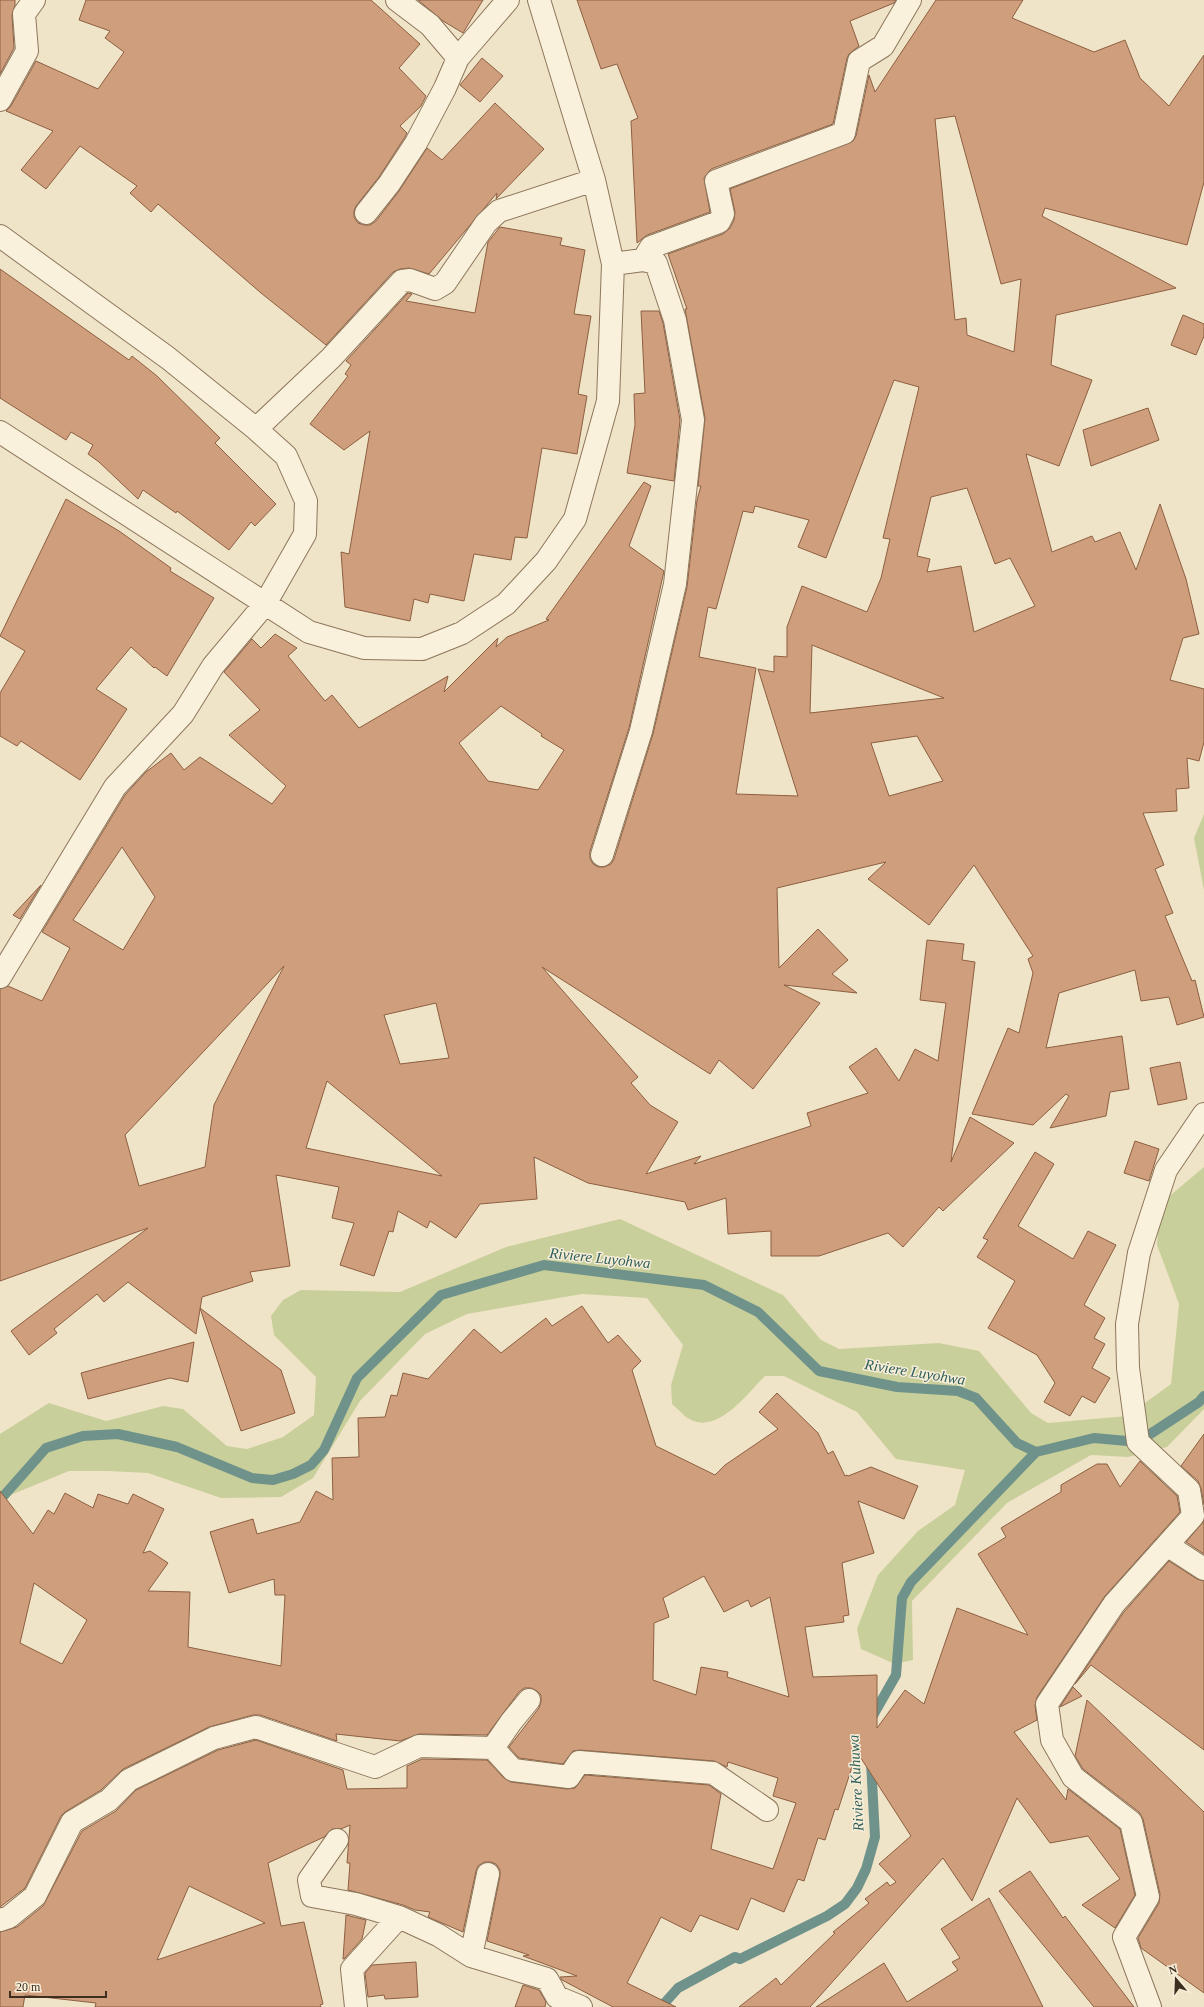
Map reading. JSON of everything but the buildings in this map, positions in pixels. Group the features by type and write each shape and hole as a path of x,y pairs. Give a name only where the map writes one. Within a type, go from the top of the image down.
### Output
{"street":[{"path":"0,100 27,51 24,14 34,0"},
{"path":"397,0 430,25 458,58"},
{"path":"366,213 389,184 416,142 445,88 458,58 508,0"},
{"path":"0,432 309,632 364,648 422,649 462,633 506,604 546,561 575,519 608,401 613,264 594,180 539,0"},
{"path":"643,260 651,247 719,222 723,214 716,182 844,132 859,61 883,46 910,0"},
{"path":"256,429 330,358 402,281 410,280 435,289 445,283 486,223 499,211 594,180"},
{"path":"0,236 168,358 256,429 286,456 306,501 305,534 264,604 213,666 183,714 115,787 0,977"},
{"path":"602,855 641,731 674,584 693,420 674,320 656,263 643,260 613,264"},
{"path":"1150,2007 1124,1937 1148,1897 1131,1822 1073,1777 1052,1740 1047,1704 1114,1604 1193,1516 1189,1490 1138,1442 1128,1368 1127,1324 1139,1252 1166,1170 1204,1114"},
{"path":"1167,1545 1204,1569"},
{"path":"493,1748 511,1722 530,1700"},
{"path":"0,1920 9,1917 35,1896 72,1822 109,1800 129,1780 214,1738 256,1727 375,1767 419,1746 493,1748 513,1770 569,1777 580,1762 713,1773 767,1810"},
{"path":"337,1840 309,1880 312,1896 356,1904 399,1917 438,1935 471,1956 547,1978 557,1997 581,2007"},
{"path":"471,1956 488,1874"},
{"path":"356,2007 352,1969 399,1917"}],"green space":[{"path":"1204,814 1204,890 1194,838"},
{"path":"1204,1167 1204,1409 1167,1447 1128,1457 1091,1455 1007,1503 912,1601 913,1660 895,1664 861,1649 857,1629 878,1575 918,1531 955,1505 965,1470 896,1459 857,1412 784,1376 765,1376 739,1403 719,1418 708,1422 697,1422 686,1417 672,1404 671,1385 683,1345 647,1298 582,1294 467,1314 425,1334 360,1401 313,1478 281,1497 221,1498 148,1473 69,1471 8,1496 0,1507 0,1434 49,1403 106,1421 163,1406 183,1409 227,1446 247,1449 283,1437 314,1415 316,1377 274,1335 271,1316 283,1300 301,1290 400,1292 506,1247 620,1219 783,1295 821,1340 839,1349 939,1343 979,1351 1031,1413 1048,1423 1127,1416 1171,1384 1179,1304 1157,1245 1160,1204"}],"waterway":[{"name":"Riviere Luyohwa","path":"0,1500 46,1448 83,1436 118,1434 177,1447 252,1478 273,1480 293,1474 311,1465 324,1450 357,1378 441,1295 544,1265 704,1285 758,1312 819,1371 897,1387 958,1391 976,1398 1017,1443 1036,1452 1094,1438 1138,1442 1199,1402 1204,1396"},
{"name":"Riviere Kuhuwa","path":"871,1719 896,1675 902,1598 911,1582 1036,1452"},
{"name":"Riviere Kuhuwa","path":"661,2007 678,1988 735,1957 740,1959 827,1916 845,1904 857,1888 866,1869 875,1837 871,1762"}]}
